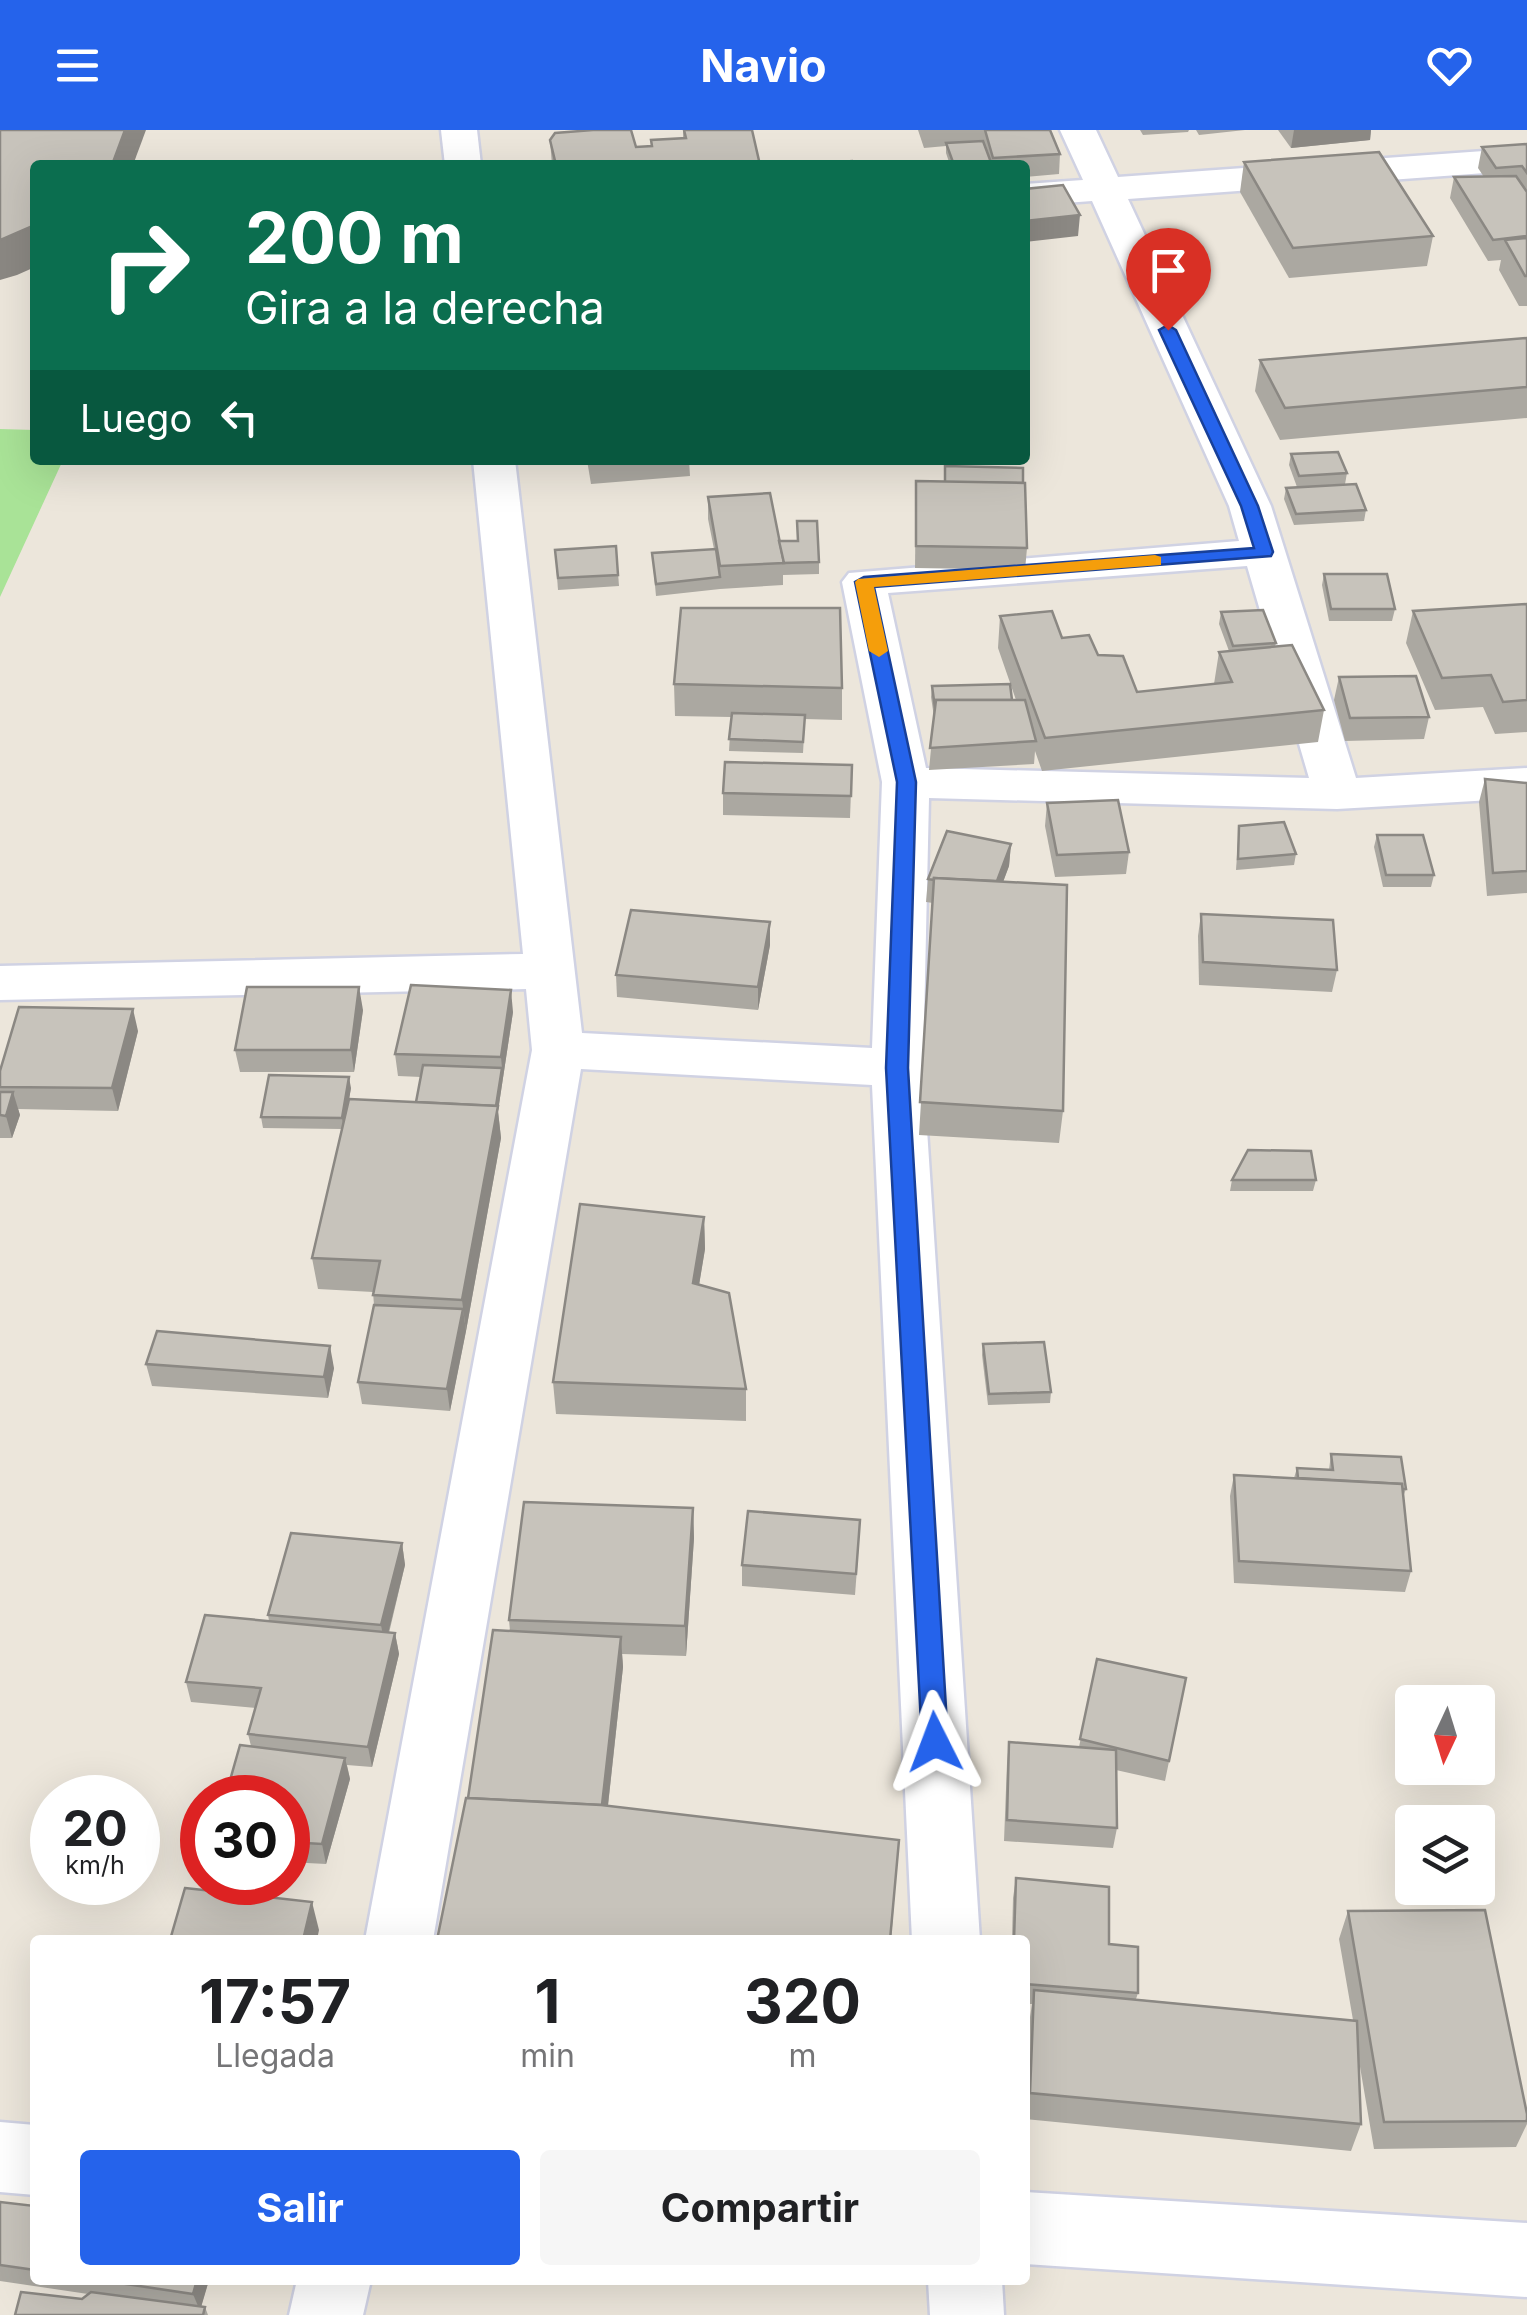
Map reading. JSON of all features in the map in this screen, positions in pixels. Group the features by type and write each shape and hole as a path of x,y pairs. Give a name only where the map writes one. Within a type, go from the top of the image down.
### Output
{"street":[{"path":"460,130 463,160"},
{"path":"1078,130 1250,506 1336,794"},
{"path":"1030,195 1527,159"},
{"path":"400,1935 558,1050 495,465"},
{"path":"946,1935 897,1068 906,782 864,582 1264,552"},
{"path":"906,782 1336,794 1527,783"},
{"path":"0,984 548,971"},
{"path":"558,1050 897,1068"},
{"path":"0,2157 30,2160"},
{"path":"1030,2228 1527,2260"},
{"path":"326,2315 333,2285"},
{"path":"965,2285 967,2315"}],"green space":[{"path":"0,429 30,430 30,465 61,465 0,597"}],"building":[{"path":"0,130 125,130 114,160 30,160 30,227 0,240"},
{"path":"631,130 636,147 652,146 651,140 686,138 684,130 752,130 759,160 555,160 550,140 555,133"},
{"path":"985,130 1050,130 1060,154 993,158"},
{"path":"983,141 990,160 952,160 946,143"},
{"path":"1527,144 1527,173 1522,166 1496,168 1482,147"},
{"path":"1379,152 1433,236 1293,248 1244,162"},
{"path":"1516,176 1527,192 1527,236 1493,240 1454,177"},
{"path":"1063,185 1080,215 1030,220 1030,188"},
{"path":"1527,238 1527,276 1525,276 1505,240"},
{"path":"1527,338 1527,387 1285,408 1260,360"},
{"path":"1338,452 1347,473 1299,476 1291,454"},
{"path":"945,466 1023,468 1023,483 945,482"},
{"path":"916,481 1025,483 1027,548 916,546"},
{"path":"1356,484 1366,510 1296,514 1286,488"},
{"path":"770,493 784,563 720,566 708,497"},
{"path":"797,521 817,521 819,562 784,563 779,541 798,541"},
{"path":"616,546 618,575 558,578 555,550"},
{"path":"716,549 720,577 656,584 652,553"},
{"path":"1324,574 1387,574 1395,609 1331,609"},
{"path":"1527,604 1527,700 1503,702 1491,675 1442,678 1413,611"},
{"path":"681,608 840,608 842,688 674,684"},
{"path":"1263,610 1276,643 1233,646 1221,612"},
{"path":"1052,611 1062,638 1089,635 1098,655 1123,656 1137,692 1232,682 1219,652 1292,645 1324,710 1045,738 1000,616"},
{"path":"1416,676 1429,717 1350,718 1339,677"},
{"path":"1010,684 1012,700 936,700 935,708 932,686"},
{"path":"936,700 1025,700 1036,741 930,748"},
{"path":"732,713 805,715 803,742 729,739"},
{"path":"725,762 852,765 851,796 723,793"},
{"path":"1485,779 1527,783 1527,871 1493,873"},
{"path":"1118,800 1129,852 1057,855 1047,803"},
{"path":"1284,822 1296,854 1238,859 1239,826"},
{"path":"947,831 1011,844 997,881 928,879"},
{"path":"1377,835 1423,835 1434,875 1386,875"},
{"path":"934,878 1067,885 1063,1111 920,1102"},
{"path":"631,910 770,922 758,987 616,975"},
{"path":"1201,914 1333,920 1337,970 1203,962"},
{"path":"411,985 511,990 501,1057 395,1054"},
{"path":"247,987 359,987 351,1050 235,1050"},
{"path":"19,1007 133,1009 112,1088 0,1087 0,1071"},
{"path":"423,1065 502,1068 496,1106 416,1102"},
{"path":"269,1075 349,1077 342,1118 261,1117"},
{"path":"0,1092 13,1092 6,1116 0,1115"},
{"path":"349,1099 498,1106 462,1300 373,1295 380,1261 312,1258"},
{"path":"1248,1150 1311,1151 1316,1180 1232,1180"},
{"path":"580,1204 704,1217 693,1283 729,1293 746,1389 553,1382"},
{"path":"374,1305 463,1309 447,1389 358,1382"},
{"path":"157,1331 330,1346 324,1377 146,1364"},
{"path":"1044,1342 1051,1392 989,1394 983,1344"},
{"path":"1331,1454 1401,1457 1406,1489 1402,1489 1402,1484 1298,1478 1297,1468 1333,1470"},
{"path":"1234,1475 1402,1484 1411,1571 1239,1561"},
{"path":"524,1502 693,1508 685,1626 509,1620"},
{"path":"748,1511 860,1520 856,1574 742,1565"},
{"path":"291,1533 402,1543 381,1625 268,1615"},
{"path":"205,1615 395,1633 368,1747 248,1734 261,1688 186,1682"},
{"path":"493,1630 621,1637 602,1805 468,1798"},
{"path":"1097,1659 1186,1678 1169,1761 1080,1739"},
{"path":"1009,1742 1116,1750 1117,1828 1007,1820"},
{"path":"240,1745 345,1758 322,1844 310,1843 310,1775 232,1775"},
{"path":"466,1798 601,1805 899,1840 890,1935 438,1935"},
{"path":"1016,1878 1109,1887 1109,1944 1138,1947 1138,1993 1030,1984 1030,1935 1014,1935"},
{"path":"312,1902 304,1935 171,1935 180,1905"},
{"path":"1485,1910 1527,2121 1384,2122 1348,1911"},
{"path":"1034,1990 1357,2021 1361,2124 1030,2093"},
{"path":"0,2202 30,2205 30,2269 0,2265"},
{"path":"133,2285 196,2285 193,2294"},
{"path":"21,2292 82,2299 91,2292 205,2307 203,2315 15,2315"}],"slow traffic":[{"path":"879,651 864,582 1155,561"}],"route":[{"path":"935,1742 897,1068 906,782 864,582 1264,552 1250,506 1168,330"}]}
